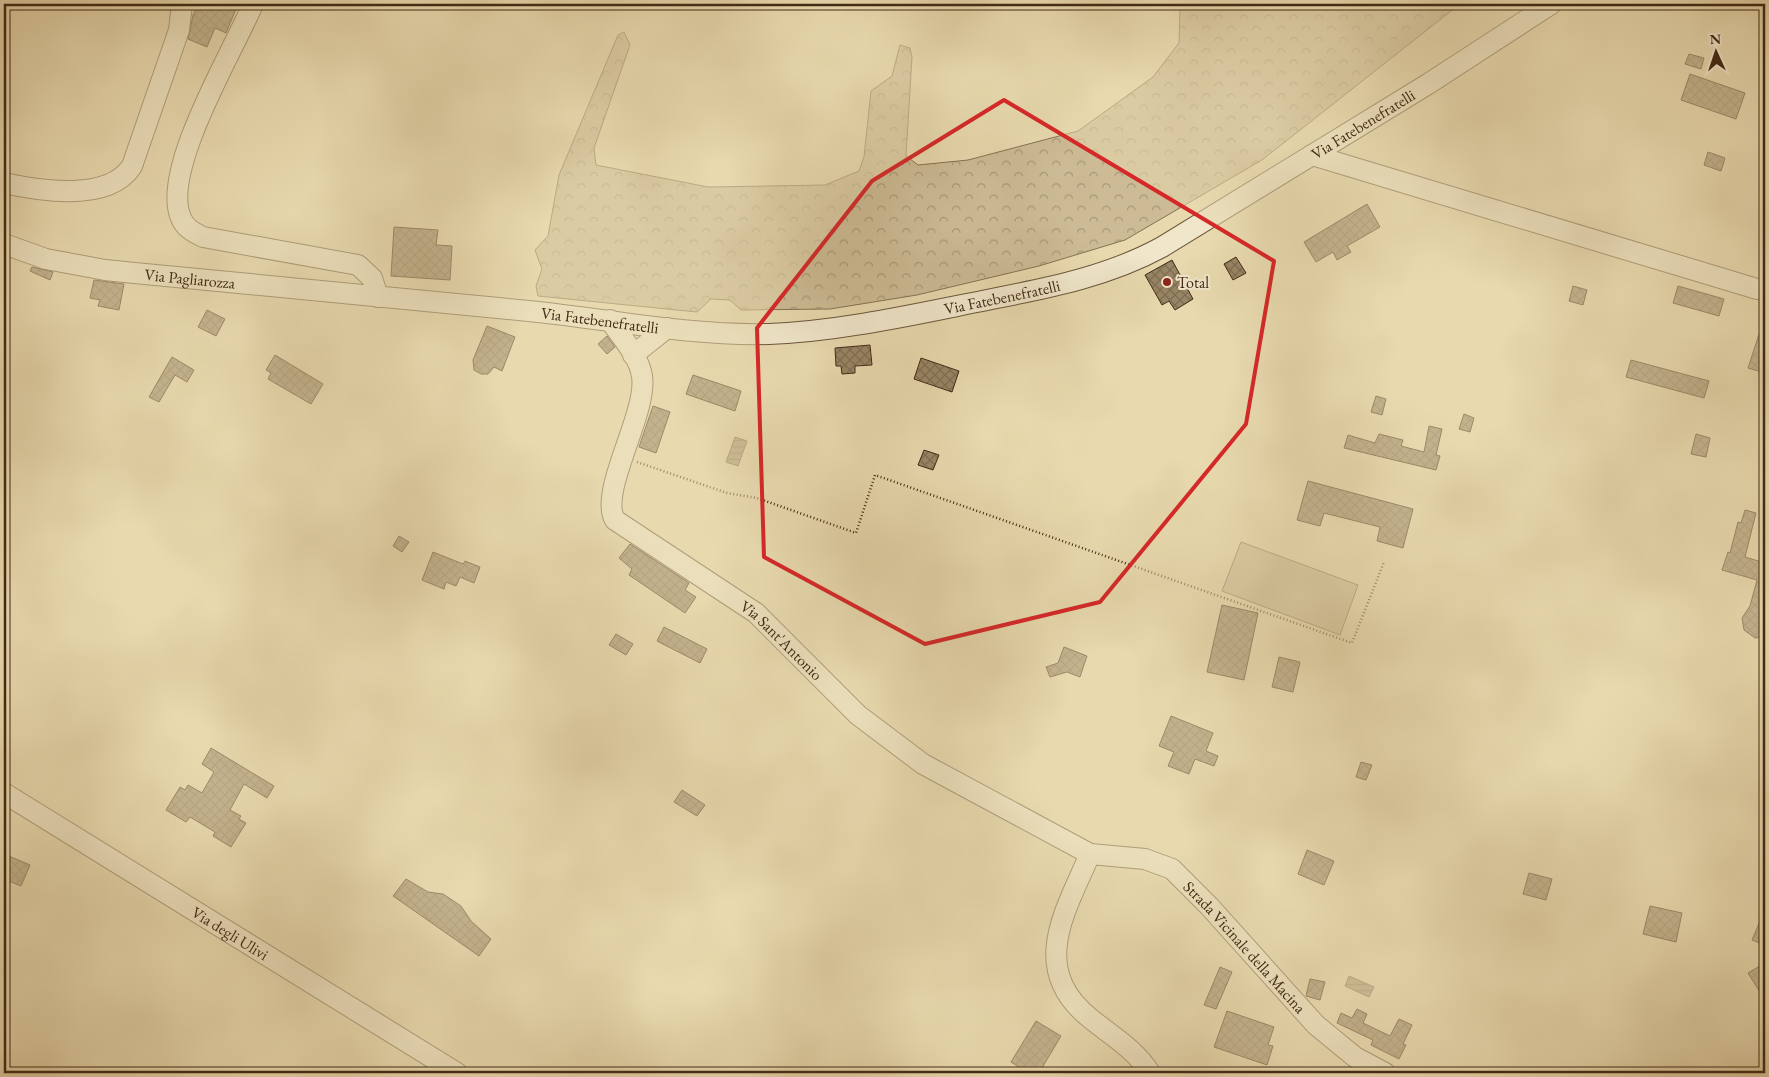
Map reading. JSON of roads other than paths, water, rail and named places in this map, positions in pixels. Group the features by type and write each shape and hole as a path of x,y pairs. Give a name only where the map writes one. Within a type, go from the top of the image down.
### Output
{"street":[{"path":"4,184 46,189 83,190 110,186 126,175 132,166 179,30 182,4"},
{"path":"252,4 212,87 190,139 178,190 181,218 190,230 203,237 358,265 372,278 378,297"},
{"name":"Via Fatebenefratelli","path":"378,297 740,334 808,330 935,310 1073,281 1117,268 1142,258 1492,44 1551,4"},
{"path":"1312,155 1757,289"},
{"name":"Via Pagliarozza","path":"4,244 46,259 105,270 378,297"},
{"name":"Via Sant'Antonio","path":"610,320 633,354 641,372 643,391 623,457 611,507 613,517 617,522 756,613 783,638 831,690 898,747 939,773 1090,854"},
{"path":"633,354 667,328"},
{"name":"Via degli Ulivi","path":"4,793 457,1073"},
{"path":"1090,854 1060,922 1055,949 1057,968 1079,1008 1133,1052 1150,1073"},
{"name":"Strada Vicinale della Macina","path":"1090,854 1145,859 1172,869 1209,906 1316,1025 1355,1057 1385,1073"}],"place":[{"name":"Total","path":"1167,282"}]}
